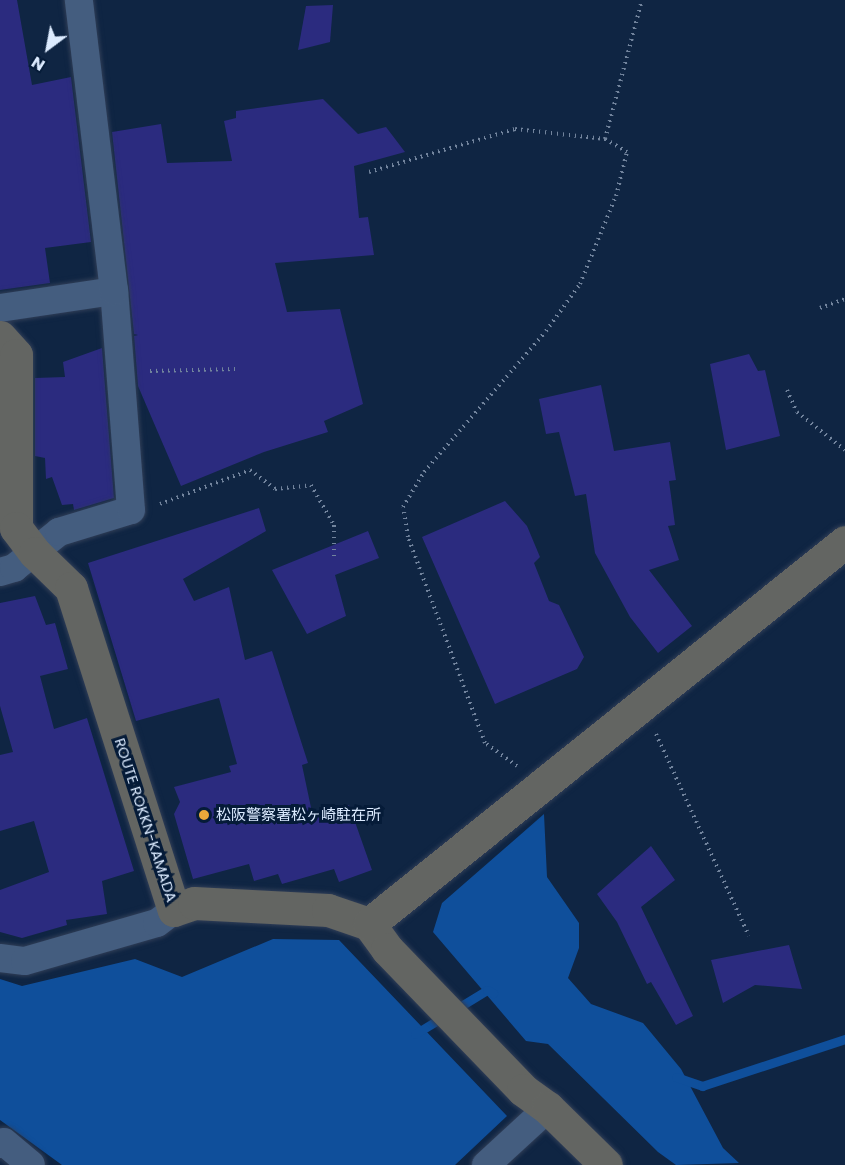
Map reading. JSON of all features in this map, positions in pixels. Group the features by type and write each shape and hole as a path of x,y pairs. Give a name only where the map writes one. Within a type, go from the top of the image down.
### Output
{"main road":[{"name":"ROUTE ROKKN-KAMADA","path":"0,337 16,355 15,528 34,554 71,588 174,910 194,903 328,910 378,936 536,1099 606,1165"},
{"path":"378,936 548,779 845,542"}],"street":[{"path":"0,572 14,568 34,554 58,532 131,510 114,291 79,0"},
{"path":"0,308 114,291"},
{"path":"0,958 24,961 157,923 174,910"},
{"path":"486,1165 536,1099"},
{"path":"0,1144 4,1142 31,1165"}],"path":[{"path":"605,140 642,0"},
{"path":"369,172 515,129 605,140 627,152 616,195 580,284 546,331 424,472 403,507 408,537 485,742 524,770 548,779"},
{"path":"820,308 845,299"},
{"path":"119,376 133,372 235,369"},
{"path":"787,390 797,412 845,450"},
{"path":"131,510 144,511 250,470 275,489 311,485 334,525 334,559"},
{"path":"642,704 749,936"}],"water":[{"path":"544,814 547,877 579,923 579,948 568,978 591,1004 643,1023 681,1069 723,1148 739,1163 676,1165 658,1152 548,1044 526,1041 433,932 442,903"},
{"path":"273,939 339,940 507,1116 455,1165 62,1165 0,1120 0,979 22,986 135,959 182,977"}],"building":[{"path":"0,0 17,0 32,85 71,77 91,242 45,248 50,283 0,290"},
{"path":"333,5 330,42 298,50 306,6"},
{"path":"323,99 358,134 386,127 405,152 354,166 359,218 368,217 374,255 275,263 287,312 340,309 363,404 324,421 328,432 264,452 181,486 138,386 134,336 138,335 134,334 112,132 161,124 167,163 232,161 224,121 236,118 236,111"},
{"path":"102,348 114,498 74,510 73,504 62,505 52,477 46,479 45,458 35,456 35,378 65,377 63,362"},
{"path":"749,354 758,371 765,370 780,436 726,450 710,364"},
{"path":"601,385 614,451 670,442 676,480 669,481 675,525 668,526 679,560 649,570 692,626 658,653 630,617 595,553 586,494 575,496 559,432 546,434 539,399"},
{"path":"505,501 527,526 540,557 534,563 549,601 559,605 584,657 577,669 495,704 422,537"},
{"path":"259,508 266,531 183,579 194,601 229,587 245,660 272,651 308,763 302,765 313,817 349,805 372,870 339,882 334,869 282,884 278,874 254,881 249,864 193,879 174,814 180,802 174,787 231,772 229,766 237,764 219,698 136,721 88,563"},
{"path":"368,531 379,558 335,575 346,616 307,634 272,570"},
{"path":"35,596 46,625 55,623 68,669 40,676 54,729 87,718 134,871 102,881 107,914 66,920 67,925 22,938 0,932 0,890 49,872 34,821 0,831 0,755 13,752 0,706 0,603"},
{"path":"651,846 675,880 641,907 693,1016 676,1025 651,982 647,984 617,922 597,894"},
{"path":"789,945 802,989 755,985 723,1003 711,960"}],"waterway":[{"path":"415,1034 487,990 493,993"},
{"path":"676,1077 702,1086 845,1039"}],"place":[{"name":"松阪警察署松ヶ崎駐在所","path":"204,815"}]}
